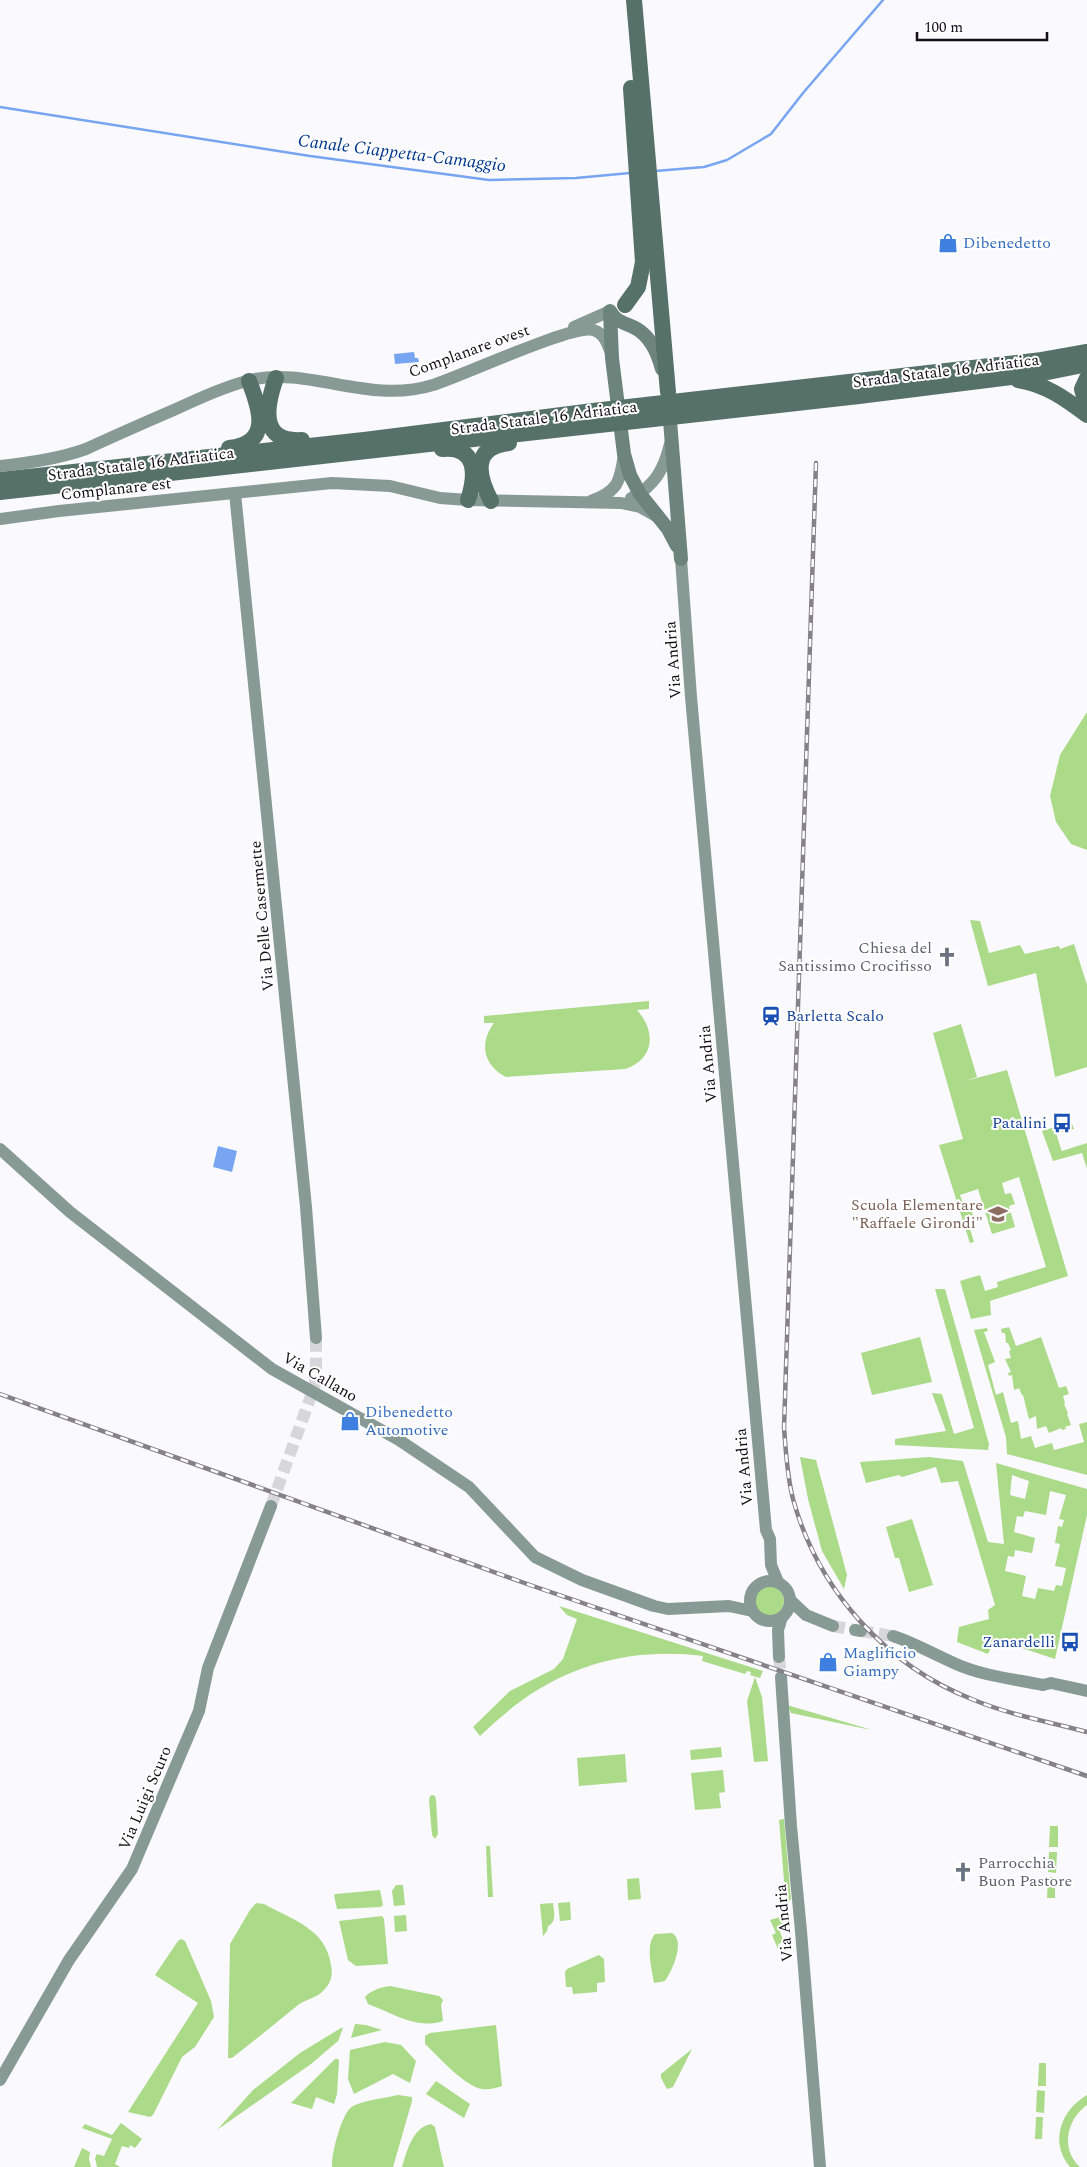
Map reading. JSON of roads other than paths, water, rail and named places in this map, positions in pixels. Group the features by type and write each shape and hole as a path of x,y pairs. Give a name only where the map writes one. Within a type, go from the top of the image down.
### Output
{"highway":[{"path":"624,0 668,392"},
{"path":"634,0 642,166"},
{"path":"618,308 636,293 643,272 644,188"},
{"name":"Strada Statale 16 Adriatica","path":"0,492 366,446 912,382 1087,352"},
{"name":"Strada Statale 16 Adriatica","path":"912,382 1006,378 1087,364"},
{"path":"276,378 270,394 268,416 270,427 276,434 285,438 299,440 342,436 392,455 448,449 460,451 468,457 473,466 472,487 468,500"},
{"path":"1006,378 1033,382 1071,402 1087,416"},
{"path":"1087,378 1082,389 1087,407"},
{"path":"150,464 176,454 238,447 254,438 260,426 260,416 249,381"},
{"name":"Strada Statale 16 Adriatica","path":"0,480 150,464 557,431 594,419"},
{"path":"492,501 480,473 483,457 489,448 502,443 536,440 557,431"}],"main road":[{"path":"612,358 620,322 618,308"},
{"path":"551,339 582,323 618,308"},
{"path":"612,358 618,308"},
{"path":"620,322 638,330 651,342 658,356 668,392 681,559"},
{"path":"551,339 583,329 594,330 605,338 612,358 624,454 630,475 640,494 672,536 681,559"},
{"name":"Complanare ovest","path":"0,466 64,457 220,390 249,381 276,378 366,390 406,391 448,380 551,339"},
{"path":"621,504 640,494 659,476 665,465 671,436"},
{"path":"589,502 603,496 616,486 621,477 624,454"},
{"name":"Complanare est","path":"0,519 235,492 332,483 390,486 424,495 468,500 621,504 640,507 658,517"},
{"name":"Via Delle Casermette","path":"235,492 306,1207 316,1338"},
{"name":"Via Andria","path":"681,559 692,706 766,1530 770,1539 771,1565 778,1582"},
{"name":"Via Callano","path":"0,1149 70,1212 272,1369 399,1440 469,1487 535,1557 582,1580 654,1606 668,1608 729,1606 752,1611"},
{"name":"Via Luigi Scuro","path":"0,2080 70,1960 132,1869 199,1710 208,1668 271,1506"},
{"name":"Via Andria","path":"765,1581 771,1565"},
{"path":"806,1615 784,1615 774,1620 759,1618 752,1611 749,1602 752,1592 757,1585 765,1581 778,1582 788,1592 790,1600 806,1615 833,1626"},
{"name":"Via Callano","path":"729,1606 752,1592"},
{"path":"777,1643 790,1600"},
{"path":"766,1620 777,1643 779,1657"},
{"path":"893,1636 904,1639 957,1665 977,1672 1043,1685 1052,1683 1087,1691"},
{"name":"Via Andria","path":"781,1677 791,1828 820,2167"},
{"path":"1043,1685 1051,1691 1087,1699"}],"water":[{"path":"414,352 415,358 418,358 419,362 395,364 394,354"},
{"path":"218,1146 237,1151 232,1172 213,1167"}],"waterway":[{"name":"Canale Ciappetta-Camaggio","path":"655,171 704,167 727,160 771,134 803,93 883,0"},
{"name":"Canale Ciappetta-Camaggio","path":"0,107 310,156 489,180 576,178 630,173"}],"tunnel":[{"path":"271,1506 315,1385 316,1338"},
{"path":"833,1626 855,1630"},
{"path":"861,1631 893,1636"},
{"path":"779,1657 781,1677"}],"railway":[{"path":"816,463 784,1428 791,1490 804,1532 819,1564 838,1594 860,1621 885,1645 912,1667 942,1685 974,1700 1016,1714 1087,1732"},
{"path":"0,1394 530,1585 1087,1776"}],"place":[{"name":"Dibenedetto","path":"948,243"},
{"name":"Chiesa del Santissimo Crocifisso","path":"947,957"},
{"name":"Barletta Scalo","path":"771,1016"},
{"name":"Patalini","path":"1062,1123"},
{"name":"Scuola Elementare \"Raffaele Girondi\"","path":"998,1214"},
{"name":"Dibenedetto Automotive","path":"350,1421"},
{"name":"Zanardelli","path":"1070,1642"},
{"name":"Maglificio Giampy","path":"828,1662"},
{"name":"Parrocchia Buon Pastore","path":"963,1872"}]}
